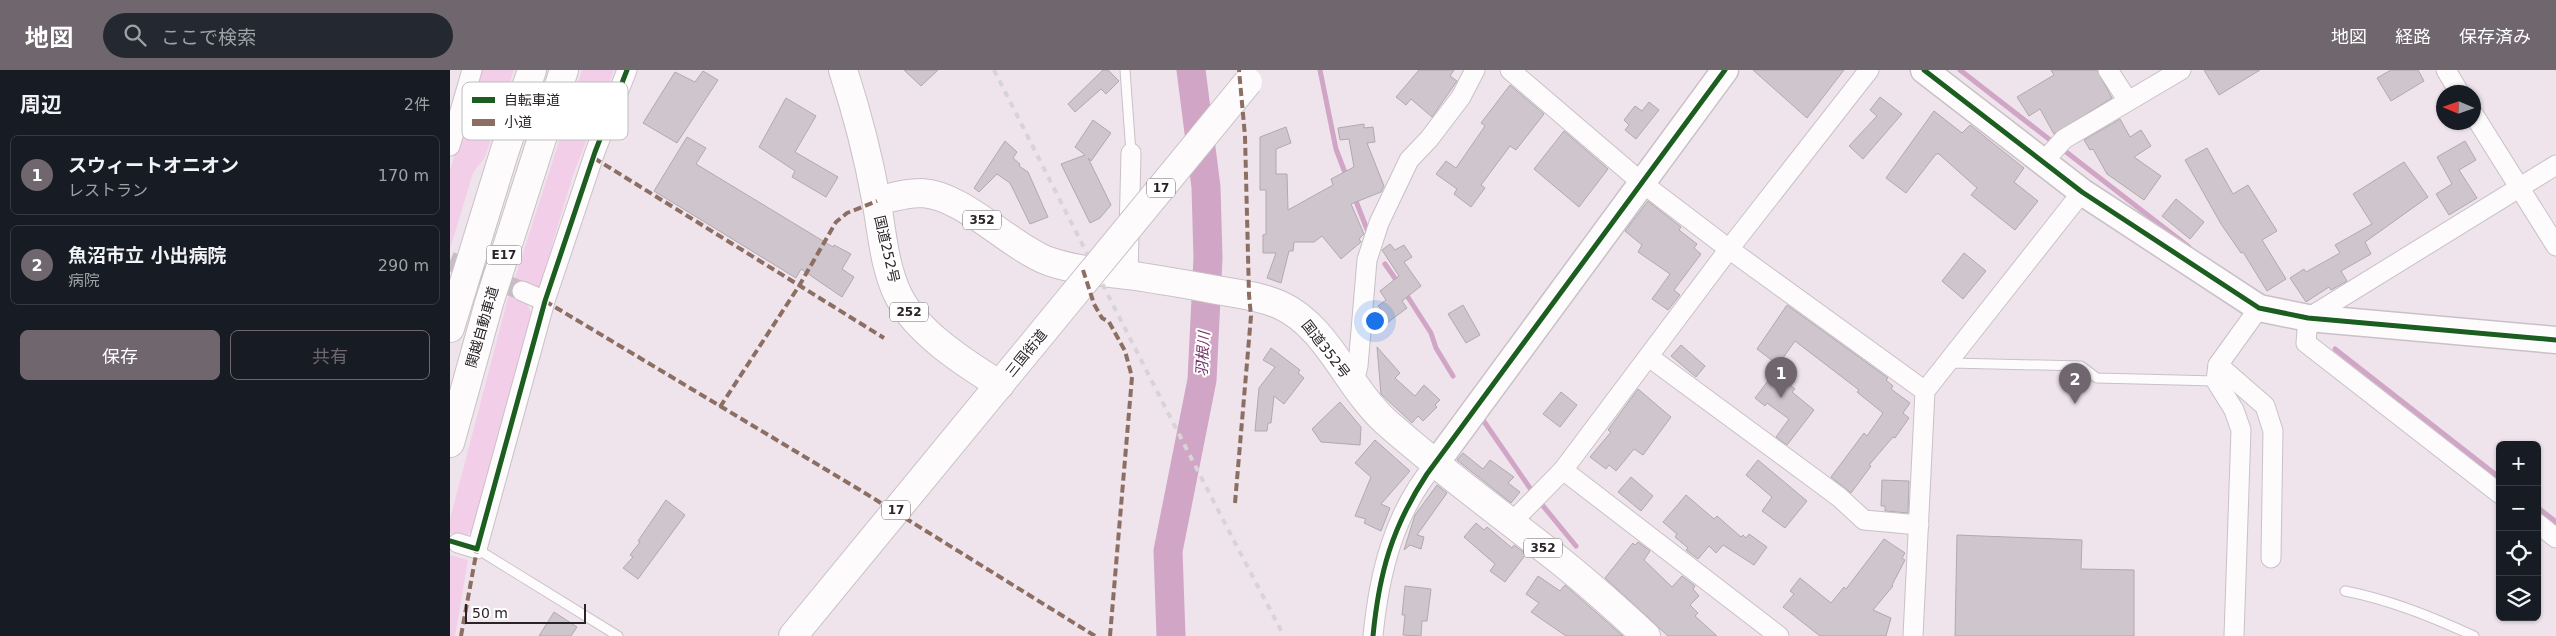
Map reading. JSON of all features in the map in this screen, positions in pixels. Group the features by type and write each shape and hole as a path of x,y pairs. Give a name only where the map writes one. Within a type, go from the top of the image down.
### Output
{"highway":[{"name":"E17","path":"528,82 532,70"},
{"name":"関越自動車道","path":"560,82 564,70"},
{"name":"国道252号","path":"843,70 864,137 886,259 898,296 916,320 957,357 1000,384"},
{"name":"三国街道","path":"793,636 1253,76"},
{"name":"E17","path":"450,328 510,140"},
{"name":"関越自動車道","path":"450,442 489,303 541,140"},
{"name":"国道352号","path":"877,201 906,194 932,195 962,208 1028,252 1048,260 1082,270 1133,276 1242,294 1280,305 1300,316 1313,328 1350,380 1384,420 1560,561 1646,636"}],"street":[{"path":"622,82 627,70"},
{"path":"1350,380 1356,374 1358,366 1366,260 1379,223 1409,160 1429,139 1461,97 1475,70"},
{"path":"1510,70 1641,182 1729,249 1925,391"},
{"path":"1373,636 1375,613 1388,550 1409,502 1641,182 1725,70"},
{"path":"1511,523 1564,470 1729,249 1869,70"},
{"path":"1924,70 2082,192 2259,308 2308,318 2556,340"},
{"path":"2108,70 2128,101"},
{"path":"2044,161 2064,139 2181,70"},
{"path":"2446,70 2455,85"},
{"path":"450,146 462,105"},
{"path":"2481,127 2556,246"},
{"path":"458,543 477,549 545,301 601,140"},
{"path":"1131,153 1133,276"},
{"path":"2308,318 2556,165"},
{"path":"1913,636 1925,391 2082,192"},
{"path":"522,291 545,301"},
{"path":"2217,373 2259,308"},
{"path":"2308,318 2306,343 2496,491"},
{"path":"1649,357 1839,497 1864,520 1918,525"},
{"path":"2217,373 2265,406 2274,430 2271,558"},
{"path":"2217,373 2241,430 2234,636"},
{"path":"1564,470 1779,636"},
{"path":"2541,526 2556,538"}],"lane":[{"path":"1125,70 1131,153"},
{"path":"1925,391 1952,364 2081,366 2097,378 2217,373"},
{"path":"477,549 618,636"},
{"path":"2346,591 2378,598 2434,618 2474,636"}],"shaded area":[{"path":"479,70 514,70 510,82 476,82"},
{"path":"582,70 614,70 609,82 578,82"},
{"path":"462,129 462,140 491,140 485,157 473,173 450,249 450,171"},
{"path":"559,140 587,140 573,175 539,289 515,278"},
{"path":"509,294 527,303 533,318 472,532 464,536 450,533 450,519"},
{"path":"450,555 468,560 455,636 450,636"}],"building":[{"path":"904,70 938,70 921,86"},
{"path":"1103,70 1108,70 1119,81 1106,94 1101,89 1075,112 1068,104"},
{"path":"1419,70 1454,70 1450,76 1457,81 1432,117 1411,99 1406,105 1396,97"},
{"path":"1753,70 1844,70 1807,118"},
{"path":"2051,70 2097,70 2112,98 2054,134 2040,109 2029,116 2017,97 2054,75"},
{"path":"2204,70 2260,70 2219,95"},
{"path":"2391,70 2418,70 2424,81 2391,101 2377,78"},
{"path":"703,71 718,80 677,143 643,123 675,72 695,82"},
{"path":"1510,85 1544,114 1516,150 1510,146 1481,185 1485,188 1471,207 1454,194 1457,189 1436,174 1446,161 1456,168 1485,126 1481,123"},
{"path":"1880,97 1902,114 1863,159 1849,146 1877,116 1870,110"},
{"path":"786,98 816,116 795,152 838,177 826,197 792,177 795,171 759,147"},
{"path":"1649,102 1659,110 1636,139 1625,130 1629,125 1624,120 1635,106 1642,111"},
{"path":"1934,111 1962,133 1970,125 2024,168 2014,182 2038,201 2015,230 1971,195 1977,188 1939,154 1936,154 1906,193 1886,178"},
{"path":"2120,119 2130,137 2141,130 2151,146 2134,157 2161,176 2144,200 2107,174 2093,149 2090,150 2084,140"},
{"path":"1093,120 1111,133 1091,161 1088,158 1111,205 1100,218 1090,223 1061,164 1085,155 1075,147"},
{"path":"1364,124 1364,128 1373,127 1375,142 1367,143 1384,186 1381,192 1351,204 1364,234 1359,239 1361,242 1341,259 1322,236 1314,242 1294,242 1293,251 1289,251 1281,283 1267,278 1276,253 1263,253 1263,235 1266,234 1266,190 1260,190 1260,137 1286,127 1291,143 1276,149 1276,174 1287,174 1288,210 1333,185 1331,179 1354,167 1349,139 1340,140 1338,128"},
{"path":"1564,131 1608,169 1579,207 1534,169"},
{"path":"687,137 706,148 696,164 833,247 834,245 851,254 842,269 854,277 842,297 801,269 796,278 654,191"},
{"path":"1005,141 1017,152 1013,158 1020,164 1019,166 1028,172 1048,217 1030,224 1010,183 997,174 979,192 974,188"},
{"path":"2465,141 2476,160 2459,170 2477,198 2449,215 2436,194 2452,184 2437,157"},
{"path":"2207,148 2233,194 2248,185 2277,231 2262,240 2286,279 2267,291 2243,252 2241,253 2221,224 2185,160"},
{"path":"2404,162 2428,197 2365,242 2371,254 2341,271 2347,281 2331,290 2329,287 2306,302 2290,278 2304,269 2306,272 2340,253 2335,245 2372,224 2353,194"},
{"path":"2176,199 2204,222 2190,239 2162,216"},
{"path":"1648,201 1681,227 1679,230 1697,244 1694,248 1701,254 1674,290 1680,295 1668,310 1652,299 1670,274 1638,252 1642,245 1625,231"},
{"path":"1390,244 1395,250 1404,245 1412,257 1404,262 1421,286 1402,301 1407,308 1387,323 1379,312 1382,310 1378,306 1386,300 1380,291 1399,276 1382,250"},
{"path":"1964,253 1986,271 1963,299 1942,281"},
{"path":"1463,305 1480,335 1466,343 1448,314"},
{"path":"1787,305 1888,378 1886,380 1893,386 1891,389 1910,403 1903,413 1909,418 1895,438 1893,437 1869,465 1871,466 1851,493 1831,477 1864,433 1867,436 1883,413 1857,392 1859,390 1795,341 1778,365 1757,349"},
{"path":"1681,345 1705,366 1696,377 1671,356"},
{"path":"1377,347 1400,373 1395,378 1415,396 1424,385 1440,400 1435,405 1437,407 1423,421 1418,416 1412,423 1381,394"},
{"path":"1271,348 1300,370 1298,373 1304,378 1284,404 1274,396 1271,423 1268,423 1267,431 1255,431 1259,388 1275,367 1263,360"},
{"path":"1774,373 1795,389 1792,392 1814,410 1787,445 1776,437 1789,419 1767,403 1765,406 1755,398"},
{"path":"1638,389 1671,417 1643,455 1634,449 1616,471 1609,465 1606,469 1590,457 1611,432 1608,430"},
{"path":"1561,392 1577,405 1560,427 1543,414"},
{"path":"1340,402 1361,427 1360,445 1321,442 1312,429"},
{"path":"1375,440 1410,471 1381,504 1390,508 1381,531 1364,523 1366,519 1355,516 1371,477 1355,463"},
{"path":"1463,453 1483,469 1490,460 1514,477 1508,483 1520,492 1511,503 1457,460"},
{"path":"1758,460 1807,501 1785,528 1762,511 1772,497 1746,475"},
{"path":"1631,477 1653,496 1641,511 1618,492"},
{"path":"1882,480 1909,481 1908,513 1885,511 1885,506 1881,506"},
{"path":"1437,485 1447,493 1417,535 1424,537 1421,549 1410,545 1404,550 1415,515"},
{"path":"1686,495 1714,519 1717,516 1741,537 1743,535 1746,538 1749,534 1767,547 1754,565 1723,545 1716,553 1709,546 1698,559 1686,550 1688,548 1675,537 1677,534 1663,522"},
{"path":"666,500 685,515 638,579 623,568 633,557 630,555 640,542 638,541"},
{"path":"1476,523 1484,530 1487,527 1512,548 1514,545 1526,554 1505,582 1490,571 1495,564 1464,537"},
{"path":"1957,535 2082,540 2081,569 2134,570 2134,636 1955,636"},
{"path":"1884,539 1905,553 1902,558 1905,560 1893,586 1873,610 1891,618 1886,636 1820,636 1783,607 1794,594 1790,591 1800,578 1831,603 1844,587 1846,589"},
{"path":"1638,542 1650,551 1644,560 1672,587 1682,576 1695,586 1693,589 1699,596 1690,605 1698,613 1695,616 1717,636 1668,636 1605,578 1633,543 1635,545"},
{"path":"1538,576 1560,591 1565,585 1623,636 1566,636 1531,612 1539,603 1526,594"},
{"path":"1405,586 1431,589 1427,621 1422,621 1421,636 1403,635 1405,615 1402,615"},
{"path":"554,612 577,627 571,636 539,636"}],"waterway":[{"name":"羽根川","path":"1171,636 1168,551 1202,380 1208,258 1206,187 1191,70"},
{"path":"1320,70 1336,149 1347,178"},
{"path":"1960,70 2054,143"},
{"path":"2061,148 2189,247"},
{"path":"1354,196 1368,232"},
{"path":"1385,264 1399,284"},
{"path":"1404,291 1431,333 1436,348 1453,376"},
{"path":"2335,349 2496,475"},
{"path":"1483,420 1534,494"},
{"path":"1539,501 1576,546"},
{"path":"2541,510 2556,522"}],"tunnel":[{"path":"450,261 522,291"}],"railway":[{"path":"994,70 1174,425 1284,636"}],"marked path":[{"path":"1235,503 1251,316 1245,136 1239,70"},
{"path":"594,158 884,338"},
{"path":"720,407 799,286 836,222 847,213 877,201"},
{"path":"1083,270 1094,304 1102,318 1109,322 1125,351 1132,377 1110,636"},
{"path":"545,301 860,490 1095,636"},
{"path":"461,636 477,549"}],"cycle path":[{"path":"622,82 627,70"},
{"path":"1373,636 1379,592 1389,551 1405,513 1427,474 1725,70"},
{"path":"1924,70 2082,192 2259,308 2308,318 2556,340"},
{"path":"450,541 477,549 545,301 600,140"}],"place":[{"name":"スウィートオニオン","path":"1781,398"},
{"name":"魚沼市立 小出病院","path":"2075,404"}]}
